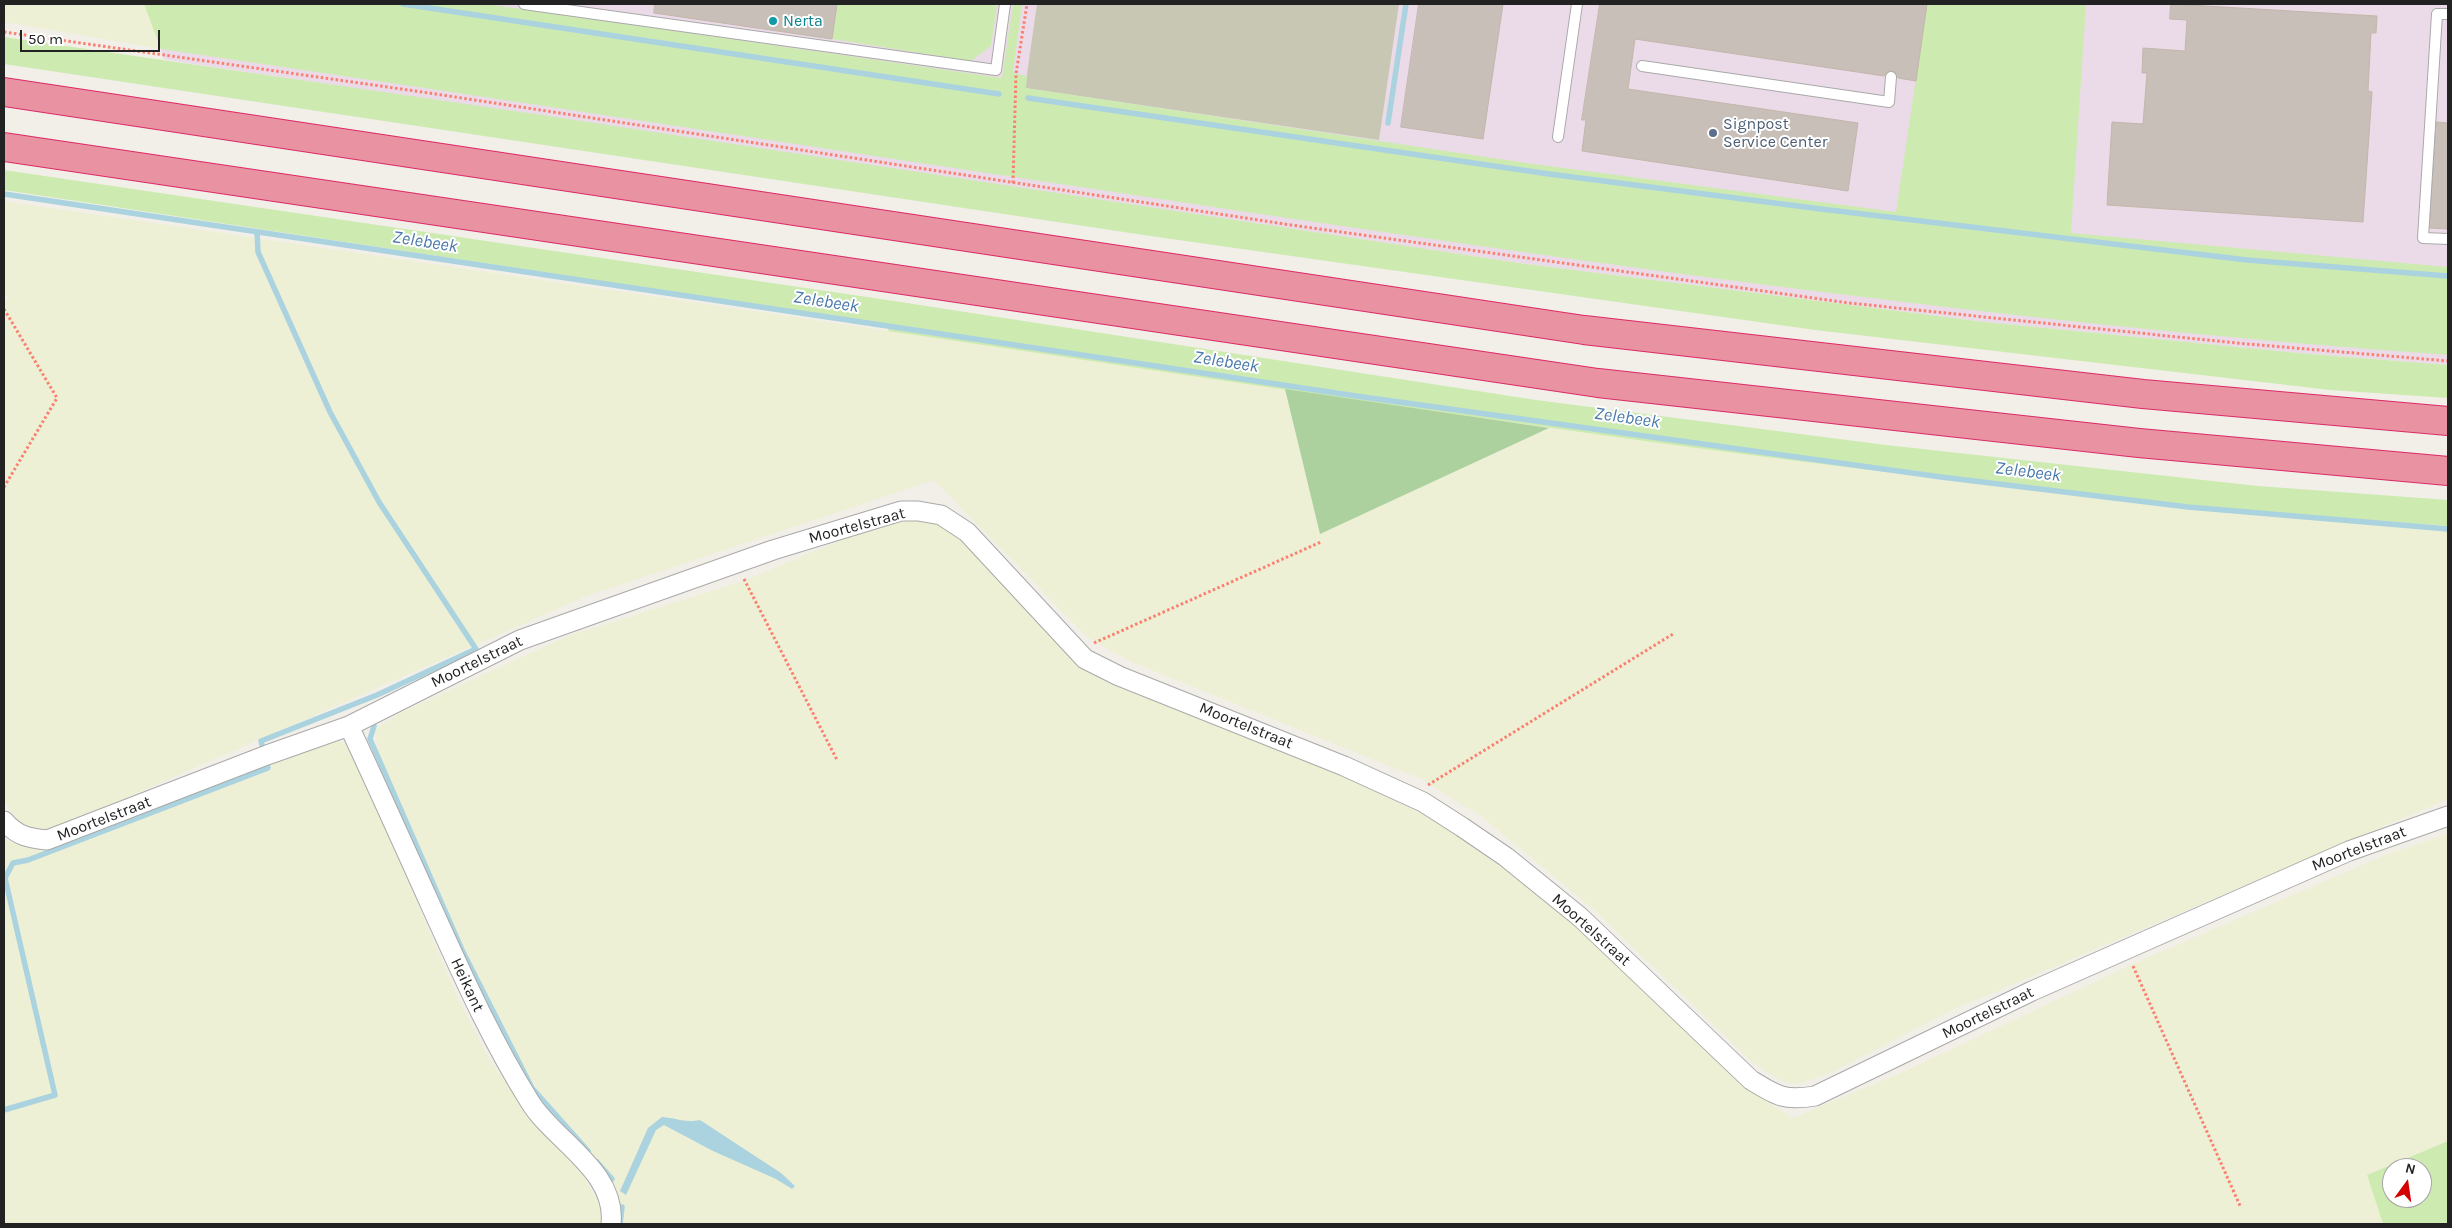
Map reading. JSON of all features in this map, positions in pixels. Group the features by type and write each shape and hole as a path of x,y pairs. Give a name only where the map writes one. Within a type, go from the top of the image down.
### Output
{"highway":[{"path":"4,92 1584,330 2143,394 2448,422"},
{"path":"4,147 1598,383 2129,442 2448,471"}],"street":[{"name":"Moortelstraat","path":"4,821 13,832 24,838 47,840 267,755 349,726 520,640 735,563 901,511 918,511 941,515 967,532 1086,659 1120,676 1336,762 1431,807 1506,857 1580,917 1751,1080 1774,1094 1792,1100 1815,1096 2032,991 2348,850 2448,816"},
{"name":"Heikant","path":"349,726 500,1054 535,1110 582,1158 601,1183 612,1213 610,1224"}],"lane":[{"path":"524,4 996,70 1005,4"},
{"path":"1558,137 1577,4"},
{"path":"2448,14 2437,14 2423,238 2448,239"},
{"path":"1642,66 1889,102 1891,77"}],"path":[{"path":"1013,183 1016,74 1026,4"},
{"path":"4,32 419,92 1301,226 1849,302 2236,343 2448,361"},
{"path":"4,309 58,398 4,487"},
{"path":"1077,650 1321,542"},
{"path":"735,563 837,760"},
{"path":"1410,796 1673,634"},
{"path":"2126,949 2240,1208"}],"shaded area":[{"path":"4,4 144,4 161,49 4,22"},
{"path":"144,4 2448,4 2448,365 2298,353 1985,322 1519,263 186,63 164,59"},
{"path":"1037,4 1399,4 1379,140 1025,88"},
{"path":"4,201 1285,389 1320,534 1549,428 1950,481 2362,520 2448,526 2448,799 1955,1009 1826,1075 1798,1084 1783,1082 1752,1062 1593,909 1482,817 1421,779 1129,661 1087,637 934,480 587,596 53,830 27,828 16,822 4,799 4,303 8,298 4,292"},
{"path":"922,519 943,523 963,537 1069,652 1140,693 1322,767 1431,816 1562,910 1726,1067 1763,1099 1793,1118 1905,1071 2135,963 2390,853 2448,834 2448,1141 2408,1158 2382,1158 2382,1169 2367,1175 2383,1224 620,1224 618,1194 606,1172 546,1103 503,1034 379,762 375,729 400,713 565,637 743,581 858,533 897,520"},
{"path":"331,740 340,741 350,747 457,996 490,1061 528,1113 581,1171 601,1208 602,1224 4,1224 4,835 7,840 20,846 38,849 57,846"}],"green space":[{"path":"144,4 486,4 1002,78 1013,4 1022,4 1013,73 1027,76 1026,88 1526,163 1896,212 1927,4 2086,4 2071,233 2448,267 2448,355 2122,326 1796,289 1472,245 161,49"},
{"path":"837,4 997,4 991,46 971,61 832,39"},
{"path":"4,37 542,115 1519,263 1985,322 2298,353 2448,365 2448,398 2330,390 1815,330 1157,237 4,64"},
{"path":"4,170 894,301 1536,400 1886,445 2258,486 2448,500 2448,526 2252,511 1861,469 1666,444 1277,389 888,331 890,325 4,190"},
{"path":"1285,389 1549,428 1320,534"},
{"path":"2448,1141 2448,1224 2383,1224 2367,1175 2382,1169 2382,1208 2432,1208 2432,1158 2408,1158"}],"water":[{"path":"662,1117 685,1121 700,1120 781,1173 795,1186 792,1189 776,1179 713,1151 664,1125 656,1130 626,1195 620,1191 648,1128"}],"building":[{"name":"Nerta","path":"655,4 837,4 832,39 654,13"},
{"path":"1419,4 1503,4 1483,139 1401,127"},
{"path":"1600,4 1927,4 1916,81 1898,78 1897,74 1892,70 1888,71 1884,76 1635,39 1628,89 1858,123 1848,191 1582,151 1586,120 1582,120"},
{"path":"2171,4 2377,16 2376,33 2371,33 2368,91 2372,92 2363,222 2107,205 2112,122 2143,124 2147,73 2142,73 2143,48 2185,51 2187,20 2170,19"},
{"path":"2437,122 2448,123 2448,229 2430,228"}],"waterway":[{"path":"403,4 999,94"},
{"path":"1388,123 1406,4"},
{"path":"1028,98 1549,174 1821,209 2247,260 2448,276"},
{"name":"Zelebeek","path":"4,194 1363,397 1941,477 2188,507 2448,529"},
{"path":"4,1110 55,1095 5,878 13,863 28,860 268,768 261,741 377,695 476,649 379,502 330,412 258,252 257,232"},
{"path":"374,726 370,739 463,952 532,1088 588,1151"},
{"path":"597,1162 612,1179"},
{"path":"620,1224 622,1207"}],"place":[{"name":"Nerta","path":"773,21"},
{"name":"Signpost Service Center","path":"1713,133"}]}
